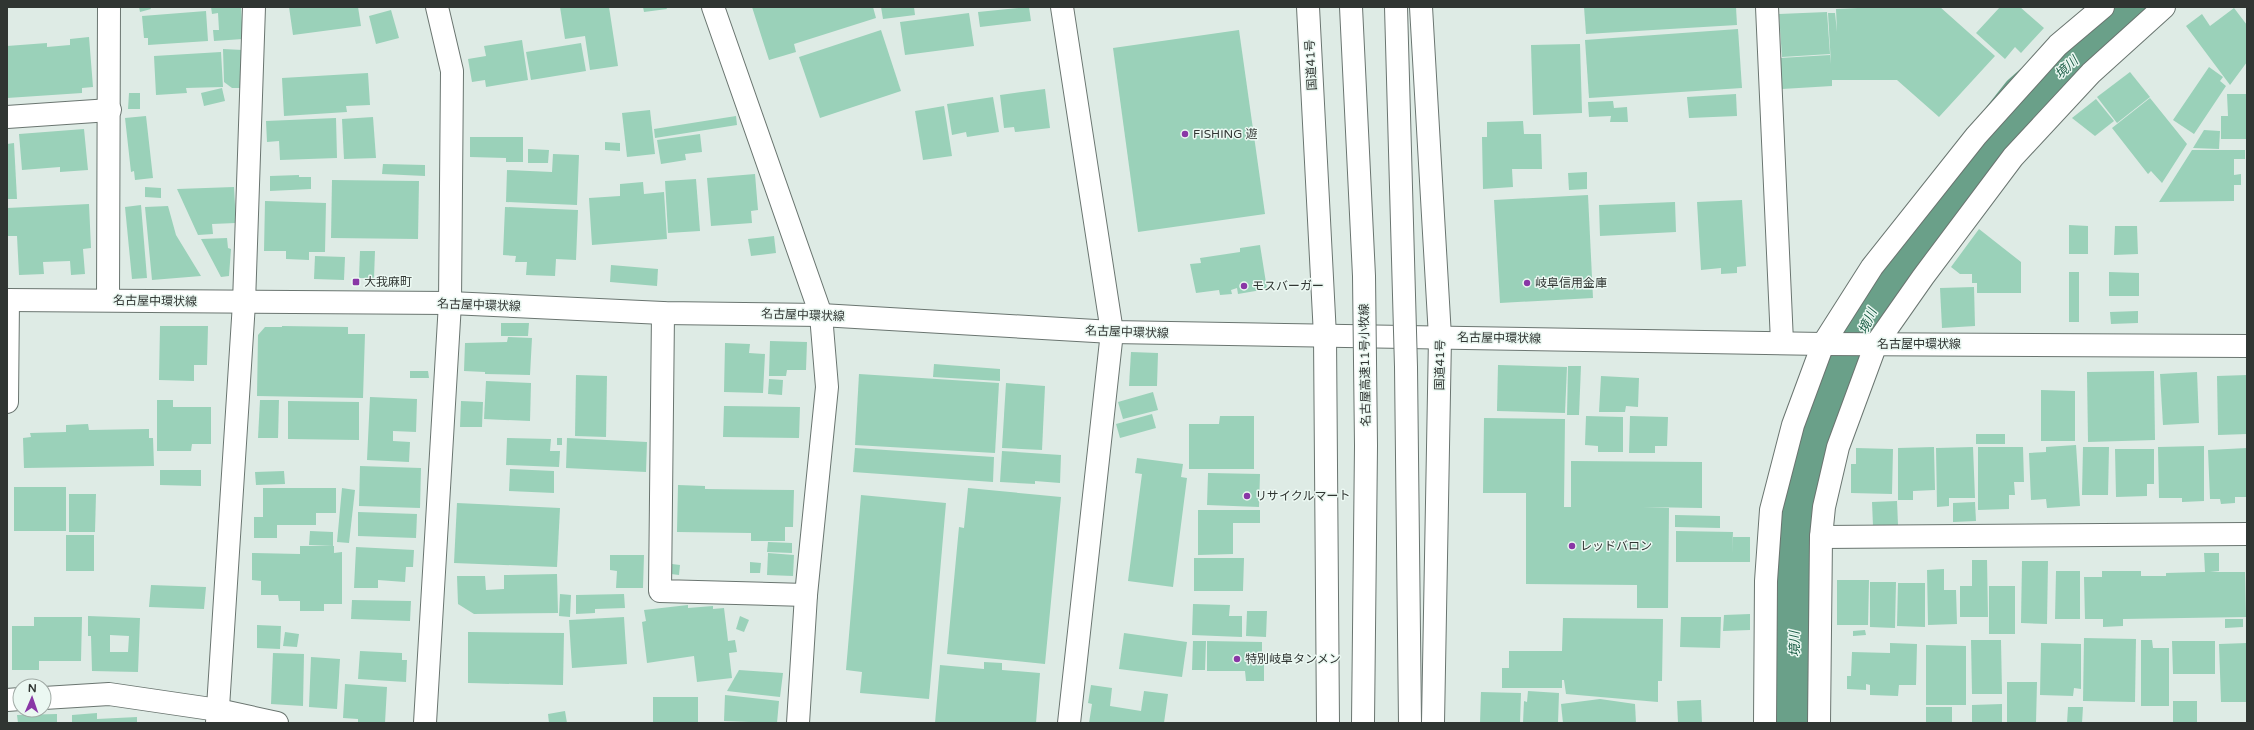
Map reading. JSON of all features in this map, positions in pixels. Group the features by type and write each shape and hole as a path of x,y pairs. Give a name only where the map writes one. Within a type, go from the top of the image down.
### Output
{"main road":[{"path":"108,300 110,110 109,7"},
{"path":"218,717 244,303 254,7"},
{"path":"425,723 450,303 452,71 437,7"},
{"path":"713,7 821,315 827,387 806,595 798,723"},
{"path":"1062,7 1112,332 1069,723"},
{"name":"国道41号","path":"1308,7 1325,336 1328,723"},
{"name":"名古屋高速11号小牧線","path":"1351,7 1364,276 1366,454 1363,723"},
{"path":"1396,7 1406,367 1410,723"},
{"name":"国道41号","path":"1421,7 1440,337 1433,723"},
{"path":"1767,7 1782,342"},
{"path":"1766,723 1766,581 1771,510 1793,425 1831,344 1872,266 1976,136 2058,45 2103,7"},
{"path":"1819,723 1821,537 1824,507 1838,447 1871,344 2014,157 2091,73 2164,7"},
{"path":"7,117 110,110"},
{"path":"7,300 7,402"},
{"name":"名古屋中環状線","path":"7,300 108,300 244,303 450,303 663,313 821,315 1112,332 1831,344 2247,346"},
{"path":"663,313 660,591 806,595"},
{"path":"1821,537 2247,534"},
{"path":"1359,723 1364,690"},
{"path":"52,698 109,694 218,717 277,723"}],"building":[{"path":"139,7 150,7 151,9 140,12"},
{"path":"211,7 241,7 243,39 214,41 213,30 219,30 218,13 212,14"},
{"path":"289,7 358,7 361,26 293,35"},
{"path":"560,7 609,7 618,66 590,70 585,36 565,39"},
{"path":"643,7 666,7 667,9 644,12"},
{"path":"752,7 873,7 876,18 794,44 796,52 769,60"},
{"path":"881,7 914,7 915,15 883,19"},
{"path":"1029,7 1031,21 980,27 978,12"},
{"path":"1584,7 1736,7 1737,25 1586,34"},
{"path":"1940,7 1995,56 1939,117 1897,80 1832,80 1832,86 1782,89 1780,58 1830,55 1831,64 1828,13 1835,13 1837,32 1836,9"},
{"path":"2000,7 2020,7 2044,28 2021,53 2015,47 2005,59 1976,33"},
{"path":"2234,8 2247,25 2247,62 2230,85 2186,26 2202,14 2210,26"},
{"path":"391,10 399,38 376,44 369,16"},
{"path":"206,11 208,41 148,45 148,38 144,38 142,16"},
{"path":"1827,12 1830,54 1782,57 1779,14"},
{"path":"969,13 974,46 905,55 900,22"},
{"path":"1738,29 1742,88 1589,98 1585,40"},
{"path":"881,30 901,91 820,118 799,57"},
{"path":"1239,30 1265,214 1138,232 1113,48"},
{"path":"89,37 93,87 82,88 82,93 7,98 7,46 47,43 47,47 70,45 70,39"},
{"path":"522,40 528,80 486,87 485,80 472,82 468,59 486,56 484,46"},
{"path":"581,43 586,71 531,80 526,52"},
{"path":"1580,44 1582,113 1533,115 1531,45"},
{"path":"223,49 243,50 241,88 232,88 224,82"},
{"path":"221,52 223,87 186,88 187,93 156,95 154,56"},
{"path":"2209,67 2223,77 2220,81 2226,86 2194,134 2173,120"},
{"path":"2130,72 2150,97 2117,123 2097,97"},
{"path":"368,73 370,105 346,106 347,112 284,116 282,78"},
{"path":"222,88 225,101 204,106 201,93"},
{"path":"1045,89 1050,128 1015,132 1014,127 1004,128 1000,95"},
{"path":"129,93 140,93 140,109 128,109"},
{"path":"1736,94 1737,116 1689,118 1687,97"},
{"path":"2227,94 2247,94 2247,139 2221,139 2221,116 2228,116"},
{"path":"993,97 999,132 967,137 966,132 952,135 947,104"},
{"path":"2150,98 2187,144 2162,183 2151,171 2148,174 2112,128"},
{"path":"2096,99 2114,121 2095,136 2072,118"},
{"path":"1613,101 1614,108 1627,107 1628,122 1610,122 1611,116 1589,117 1588,102"},
{"path":"944,106 952,156 923,160 915,111"},
{"path":"650,110 655,154 627,157 622,113"},
{"path":"146,116 153,178 135,180 134,171 131,172 125,118"},
{"path":"736,116 737,125 655,138 654,129"},
{"path":"373,117 376,158 344,159 342,119"},
{"path":"336,118 337,158 280,160 279,141 267,142 266,121"},
{"path":"1523,121 1524,134 1541,134 1542,169 1512,169 1513,187 1483,189 1482,137 1487,137 1487,122"},
{"path":"84,129 88,170 60,172 60,167 22,170 19,134"},
{"path":"2204,130 2220,131 2219,149 2193,148"},
{"path":"700,134 702,152 685,154 686,160 661,164 657,140"},
{"path":"470,137 523,137 523,162 506,162 506,158 470,157"},
{"path":"605,142 620,143 620,151 605,150"},
{"path":"14,143 17,199 7,199 7,144"},
{"path":"528,149 549,150 548,163 528,163"},
{"path":"2192,150 2245,150 2245,159 2234,159 2234,175 2241,174 2241,185 2234,185 2234,201 2159,202"},
{"path":"553,154 579,155 577,205 506,202 507,170 552,172"},
{"path":"383,164 425,165 425,176 382,174"},
{"path":"1587,172 1587,189 1569,190 1568,173"},
{"path":"755,174 758,210 751,211 752,223 711,226 707,178"},
{"path":"299,175 299,177 311,177 311,189 270,191 270,176"},
{"path":"696,179 700,231 668,233 665,181"},
{"path":"332,180 419,181 418,239 331,238"},
{"path":"643,182 644,194 664,192 667,239 592,245 589,198 620,196 620,184"},
{"path":"145,187 161,188 161,198 145,197"},
{"path":"234,187 236,223 212,224 213,234 198,235 177,189"},
{"path":"1588,195 1593,298 1500,303 1494,200"},
{"path":"1742,200 1746,266 1737,267 1737,273 1721,274 1721,268 1701,270 1697,202"},
{"path":"265,201 326,203 325,252 309,252 309,260 286,259 286,251 264,251"},
{"path":"1675,202 1676,232 1600,236 1599,205"},
{"path":"89,204 91,248 83,249 85,274 71,275 70,261 43,262 44,274 19,275 17,236 7,236 7,208"},
{"path":"141,205 147,278 132,279 125,207"},
{"path":"168,206 176,235 201,276 152,280 145,207"},
{"path":"505,207 578,210 576,260 556,259 555,276 526,275 527,262 515,262 516,256 503,255"},
{"path":"2069,225 2088,226 2088,254 2069,254"},
{"path":"2115,226 2137,226 2138,254 2114,255"},
{"path":"1979,229 2021,262 2021,293 1977,293 1977,283 1972,283 1972,274 1960,274 1951,267"},
{"path":"774,236 776,253 751,256 748,239"},
{"path":"227,238 228,248 231,249 229,276 221,277 201,239"},
{"path":"1260,245 1267,289 1238,294 1237,288 1231,290 1232,294 1220,295 1219,290 1196,293 1190,264 1201,263 1200,258 1240,252 1240,248"},
{"path":"360,251 375,251 374,278 359,278"},
{"path":"315,256 345,257 344,280 314,279"},
{"path":"611,265 658,269 657,286 610,282"},
{"path":"2069,272 2079,272 2079,322 2069,322"},
{"path":"2109,272 2139,273 2139,296 2109,296"},
{"path":"1974,287 1975,326 1942,328 1940,288"},
{"path":"2138,311 2138,323 2111,324 2110,312"},
{"path":"501,323 529,323 528,336 501,336"},
{"path":"160,326 208,326 207,365 194,365 194,381 159,380"},
{"path":"265,327 348,327 348,334 365,334 363,398 257,396 258,335"},
{"path":"508,337 532,338 530,375 485,374 485,372 464,371 465,343 507,342"},
{"path":"770,341 807,342 806,370 787,370 786,376 769,376"},
{"path":"725,343 750,344 749,353 765,354 763,393 724,392"},
{"path":"1131,352 1158,353 1157,386 1129,386"},
{"path":"934,364 1000,369 1000,381 933,377"},
{"path":"1498,365 1567,367 1565,413 1497,411"},
{"path":"1568,366 1581,366 1579,415 1567,415"},
{"path":"410,371 428,371 429,378 410,378"},
{"path":"2154,371 2155,440 2088,442 2087,372"},
{"path":"2197,372 2199,423 2163,425 2160,374"},
{"path":"859,374 999,383 995,453 855,445"},
{"path":"576,375 607,376 606,437 575,436"},
{"path":"2247,375 2247,434 2218,435 2217,376"},
{"path":"1601,376 1639,378 1638,407 1626,406 1625,412 1599,412"},
{"path":"769,379 783,380 782,395 768,394"},
{"path":"486,381 531,383 530,421 484,419"},
{"path":"1006,383 1045,386 1042,450 1002,448"},
{"path":"2041,390 2075,391 2075,441 2041,441"},
{"path":"1153,392 1158,410 1123,419 1118,402"},
{"path":"370,397 417,399 416,432 393,431 393,441 410,442 409,462 367,460"},
{"path":"157,400 173,400 173,407 211,407 211,444 192,444 191,451 157,451"},
{"path":"260,400 279,400 278,438 258,438"},
{"path":"288,401 359,402 359,440 288,439"},
{"path":"461,401 483,402 482,427 460,427"},
{"path":"724,406 800,407 799,438 723,437"},
{"path":"1152,414 1156,428 1120,438 1116,424"},
{"path":"1220,416 1254,416 1254,469 1189,469 1189,424 1219,424"},
{"path":"1586,416 1623,417 1623,452 1598,452 1598,446 1585,445"},
{"path":"1630,416 1668,417 1667,446 1655,446 1655,453 1629,453"},
{"path":"1484,418 1565,419 1564,507 1571,507 1571,461 1702,462 1702,508 1643,507 1669,508 1668,608 1637,608 1637,585 1526,584 1526,493 1483,493"},
{"path":"88,424 89,430 149,429 149,438 153,438 154,466 24,468 23,438 31,437 30,433 66,432 66,425"},
{"path":"1976,434 2005,434 2005,444 1976,444"},
{"path":"507,438 551,439 550,451 560,451 559,467 506,465"},
{"path":"557,438 562,438 562,445 557,445"},
{"path":"567,438 647,442 646,472 566,468"},
{"path":"2076,445 2080,506 2047,508 2046,499 2031,500 2029,453 2046,452 2046,447"},
{"path":"2204,446 2204,501 2182,502 2182,498 2159,498 2158,447"},
{"path":"1934,447 1935,490 1913,491 1913,500 1898,500 1898,448"},
{"path":"1973,447 1975,498 1949,498 1949,506 1937,507 1936,448"},
{"path":"1978,447 2023,447 2024,482 2014,482 2015,495 2009,495 2009,509 1978,510"},
{"path":"2083,447 2109,447 2108,495 2082,495"},
{"path":"855,448 994,457 993,482 853,472"},
{"path":"1856,448 1893,449 1892,494 1851,493 1851,464 1856,464"},
{"path":"2247,448 2247,497 2235,497 2235,503 2221,504 2220,499 2210,499 2208,450"},
{"path":"2115,449 2154,449 2154,484 2147,484 2147,496 2116,497"},
{"path":"1002,451 1061,455 1060,483 1035,481 1035,484 1000,482"},
{"path":"1137,458 1183,464 1181,477 1187,478 1173,587 1128,581 1142,474 1135,473"},
{"path":"360,466 421,468 420,508 359,506"},
{"path":"510,469 554,471 554,493 509,491"},
{"path":"160,470 201,470 201,486 160,485"},
{"path":"284,471 285,484 256,485 255,472"},
{"path":"1208,473 1260,474 1259,507 1207,505"},
{"path":"678,485 705,486 705,489 794,490 793,527 785,527 785,541 751,541 751,533 677,532"},
{"path":"14,487 66,487 66,531 14,531"},
{"path":"263,488 336,488 336,513 316,513 316,525 277,525 277,538 254,538 254,517 263,517"},
{"path":"342,488 355,490 349,543 337,542"},
{"path":"968,488 1061,497 1045,664 947,654 959,527 964,528"},
{"path":"69,494 96,494 95,532 69,532"},
{"path":"861,495 946,503 929,699 860,693 862,672 846,670"},
{"path":"1897,501 1898,525 1873,526 1872,502"},
{"path":"1975,502 1976,521 1953,522 1953,503"},
{"path":"457,503 560,508 557,567 454,563"},
{"path":"1198,510 1260,510 1260,523 1233,523 1233,554 1198,555"},
{"path":"358,512 417,514 416,538 358,536"},
{"path":"1675,515 1720,516 1720,528 1675,527"},
{"path":"310,531 333,532 333,546 309,545"},
{"path":"1676,531 1733,532 1732,554 1733,537 1750,537 1750,562 1676,562"},
{"path":"66,535 94,535 94,571 66,571"},
{"path":"768,542 792,543 792,553 767,552"},
{"path":"300,546 334,546 334,553 342,552 342,604 324,604 324,611 300,611 300,601 279,601 278,595 261,595 261,581 252,580 252,553 300,554"},
{"path":"356,547 414,550 413,567 406,567 405,582 378,580 378,588 354,588"},
{"path":"768,553 794,555 793,576 767,575"},
{"path":"2204,553 2219,553 2219,571 2210,572 2245,572 2246,617 2123,619 2123,626 2103,627 2103,619 2085,619 2084,577 2102,577 2102,571 2141,571 2141,576 2166,576 2166,573 2205,572"},
{"path":"610,555 644,555 643,588 616,588 617,571 610,570"},
{"path":"1194,558 1244,558 1243,591 1194,591"},
{"path":"1972,560 1987,560 1988,617 1960,617 1960,586 1972,586"},
{"path":"2022,561 2048,561 2047,624 2021,623"},
{"path":"750,562 761,563 760,573 750,573"},
{"path":"672,564 680,565 679,575 671,574"},
{"path":"1944,569 1944,590 1956,590 1957,624 1928,625 1927,570"},
{"path":"2056,571 2080,571 2080,619 2055,619"},
{"path":"557,574 558,613 474,614 458,604 457,576 485,576 486,590 504,589 504,575"},
{"path":"1837,580 1869,580 1868,625 1837,625"},
{"path":"1870,582 1896,582 1895,628 1870,627"},
{"path":"1898,583 1925,583 1925,627 1897,626"},
{"path":"151,585 206,587 204,609 149,607"},
{"path":"1989,586 2015,586 2015,634 1989,634"},
{"path":"560,594 571,595 570,617 559,616"},
{"path":"624,594 625,608 595,609 595,613 576,614 576,595"},
{"path":"352,600 411,601 410,621 351,619"},
{"path":"1193,604 1230,605 1229,616 1242,616 1242,637 1192,635"},
{"path":"688,605 688,608 713,606 713,609 724,608 728,641 735,640 737,652 729,653 732,678 697,682 694,656 647,663 642,622 646,621 644,610"},
{"path":"1247,611 1267,611 1266,637 1246,636"},
{"path":"1750,614 1750,630 1723,631 1724,615"},
{"path":"88,616 140,618 138,672 92,671 91,636 88,636","holes":["110,635 129,636 128,652 110,652"]},
{"path":"740,616 749,620 744,632 736,629"},
{"path":"34,617 82,617 81,661 39,661 39,670 12,670 12,626 34,626"},
{"path":"624,617 627,664 572,668 569,620"},
{"path":"1681,617 1721,617 1720,648 1680,647"},
{"path":"1563,618 1663,619 1662,681 1658,681 1658,702 1566,694 1564,680 1562,680 1562,688 1502,688 1502,668 1509,668 1509,651 1562,651"},
{"path":"2225,619 2243,619 2243,627 2225,628"},
{"path":"257,625 281,626 280,649 257,648"},
{"path":"1865,630 1866,635 1853,636 1853,631"},
{"path":"285,632 299,634 297,647 283,646"},
{"path":"468,632 564,633 563,685 468,683"},
{"path":"1124,633 1187,642 1182,677 1119,669"},
{"path":"2084,638 2136,639 2135,702 2083,701"},
{"path":"1971,640 2001,640 2002,694 1972,694"},
{"path":"2141,640 2152,640 2153,648 2169,648 2169,706 2141,706"},
{"path":"1193,641 1206,641 1205,670 1192,670"},
{"path":"1207,641 1262,642 1262,656 1264,656 1264,681 1246,681 1245,671 1207,671"},
{"path":"2172,641 2215,641 2215,674 2173,674"},
{"path":"1890,643 1917,644 1916,685 1899,685 1898,696 1870,695 1870,685 1866,684 1866,690 1847,689 1847,676 1851,676 1852,652 1890,653"},
{"path":"2041,643 2081,644 2081,689 2074,688 2073,696 2040,695"},
{"path":"2247,643 2247,702 2221,702 2219,644"},
{"path":"1926,645 1966,646 1966,705 1926,705"},
{"path":"360,651 402,653 402,660 407,660 406,682 358,679"},
{"path":"273,653 304,654 303,706 271,704"},
{"path":"311,657 340,659 337,709 309,707"},
{"path":"984,662 1002,663 1002,670 1040,673 1036,723 935,723 940,665 984,669"},
{"path":"739,670 783,673 780,697 727,691"},
{"path":"2007,682 2037,682 2036,723 2007,723"},
{"path":"345,684 387,687 385,723 358,723 358,719 343,718"},
{"path":"1091,685 1112,688 1110,706 1141,711 1144,691 1168,694 1164,723 1089,723 1092,704 1088,703"},
{"path":"1528,691 1559,693 1558,723 1523,723 1524,701 1527,702"},
{"path":"1481,692 1521,693 1520,723 1480,723"},
{"path":"725,695 779,701 777,723 724,721"},
{"path":"653,697 698,697 698,723 653,723"},
{"path":"1600,699 1635,704 1636,723 1563,723 1561,704"},
{"path":"1701,700 1702,723 1678,723 1677,701"},
{"path":"2173,701 2197,701 2197,722 2173,722"},
{"path":"2002,704 2002,723 1972,723 1972,705"},
{"path":"1926,707 1952,707 1952,723 1926,723"},
{"path":"2068,707 2083,707 2082,723 2067,723"},
{"path":"565,711 567,723 549,723 548,714"},
{"path":"97,713 97,719 137,717 137,723 72,723 72,715"},
{"path":"52,714 57,714 57,723 18,723 17,718 52,718"}],"waterway":[{"name":"境川","path":"1794,723 1793,580 1795,523 1815,443 1873,307 1924,233 2028,101 2134,7"}],"place":[{"name":"FISHING 遊","path":"1185,134"},
{"name":"大我麻町","path":"356,282"},
{"name":"岐阜信用金庫","path":"1527,283"},
{"name":"モスバーガー","path":"1244,286"},
{"name":"リサイクルマート","path":"1247,496"},
{"name":"レッドバロン","path":"1572,546"},
{"name":"特別岐阜タンメン","path":"1237,659"}]}
